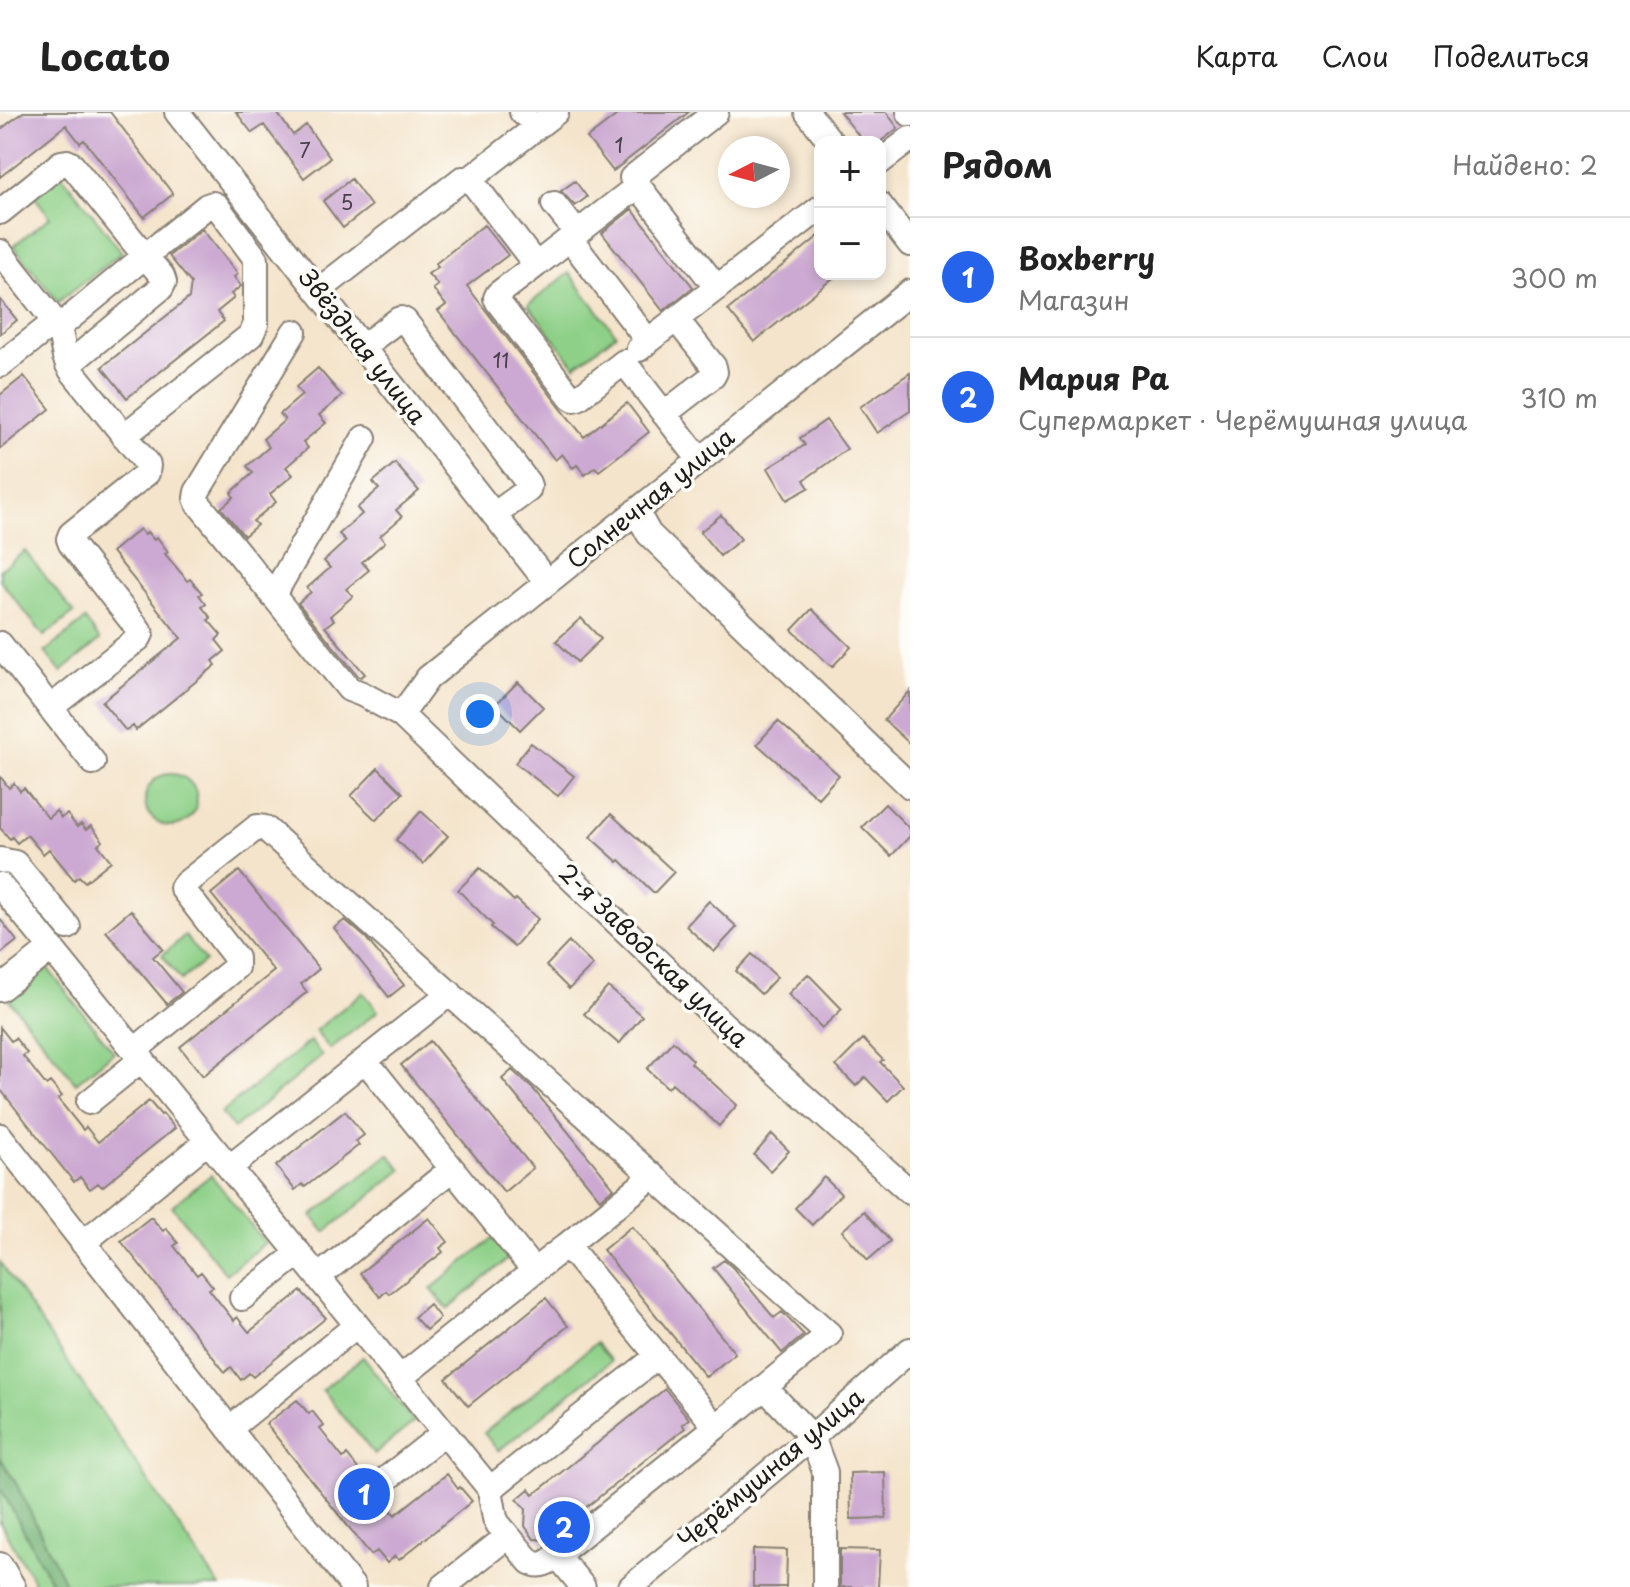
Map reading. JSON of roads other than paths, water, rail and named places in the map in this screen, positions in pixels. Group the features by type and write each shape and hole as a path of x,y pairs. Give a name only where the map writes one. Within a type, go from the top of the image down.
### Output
{"street":[{"name":"Звёздная улица","path":"177,112 547,582"},
{"path":"318,291 462,179 470,179 556,112"},
{"path":"716,112 632,178 717,288"},
{"path":"807,112 826,136"},
{"path":"886,157 910,139"},
{"path":"0,212 61,163 67,162 162,276 164,282 161,288 68,365"},
{"path":"470,179 536,265"},
{"path":"630,192 496,298 571,397 578,398 814,213"},
{"path":"554,204 573,236 648,341"},
{"path":"0,365 207,206 217,206 256,259 256,324 251,335 124,436"},
{"path":"882,208 910,244"},
{"path":"0,252 57,324 68,365 148,465 147,473 71,534 69,539 141,634 50,708"},
{"name":"Солнечная улица","path":"401,715 428,678 910,292"},
{"path":"664,414 715,372 676,319"},
{"path":"362,347 398,320 405,321 528,483 528,490 494,515"},
{"name":"2-я Заводская улица","path":"294,332 197,492 198,503 349,689 401,715 724,1025 910,1192"},
{"path":"624,362 700,460"},
{"path":"273,596 364,438"},
{"path":"636,511 649,534 910,786"},
{"path":"0,644 93,762"},
{"path":"0,885 139,1054 490,1489 495,1518 530,1562 536,1565 548,1563 829,1334 265,828 257,827 182,888 236,958 236,967 139,1054 89,1102"},
{"path":"0,860 18,866 68,927"},
{"path":"0,989 52,948"},
{"path":"230,1167 450,993"},
{"path":"365,1060 534,1271"},
{"path":"0,1136 353,1587"},
{"path":"83,1243 208,1141"},
{"path":"318,1277 452,1169"},
{"path":"400,1378 653,1176"},
{"path":"567,1245 716,1427"},
{"path":"242,1298 299,1253"},
{"path":"229,1429 357,1325"},
{"name":"Черёмушная улица","path":"631,1587 812,1437 910,1350"},
{"path":"490,1489 658,1356"},
{"path":"764,1387 812,1437 825,1472 825,1587"},
{"path":"386,1479 444,1433"},
{"path":"443,1587 508,1536"},
{"path":"557,1555 583,1587"},
{"path":"0,1565 13,1587"}],"place":[{"name":"Boxberry","path":"364,1494"},
{"name":"Мария Ра","path":"564,1527"}]}
